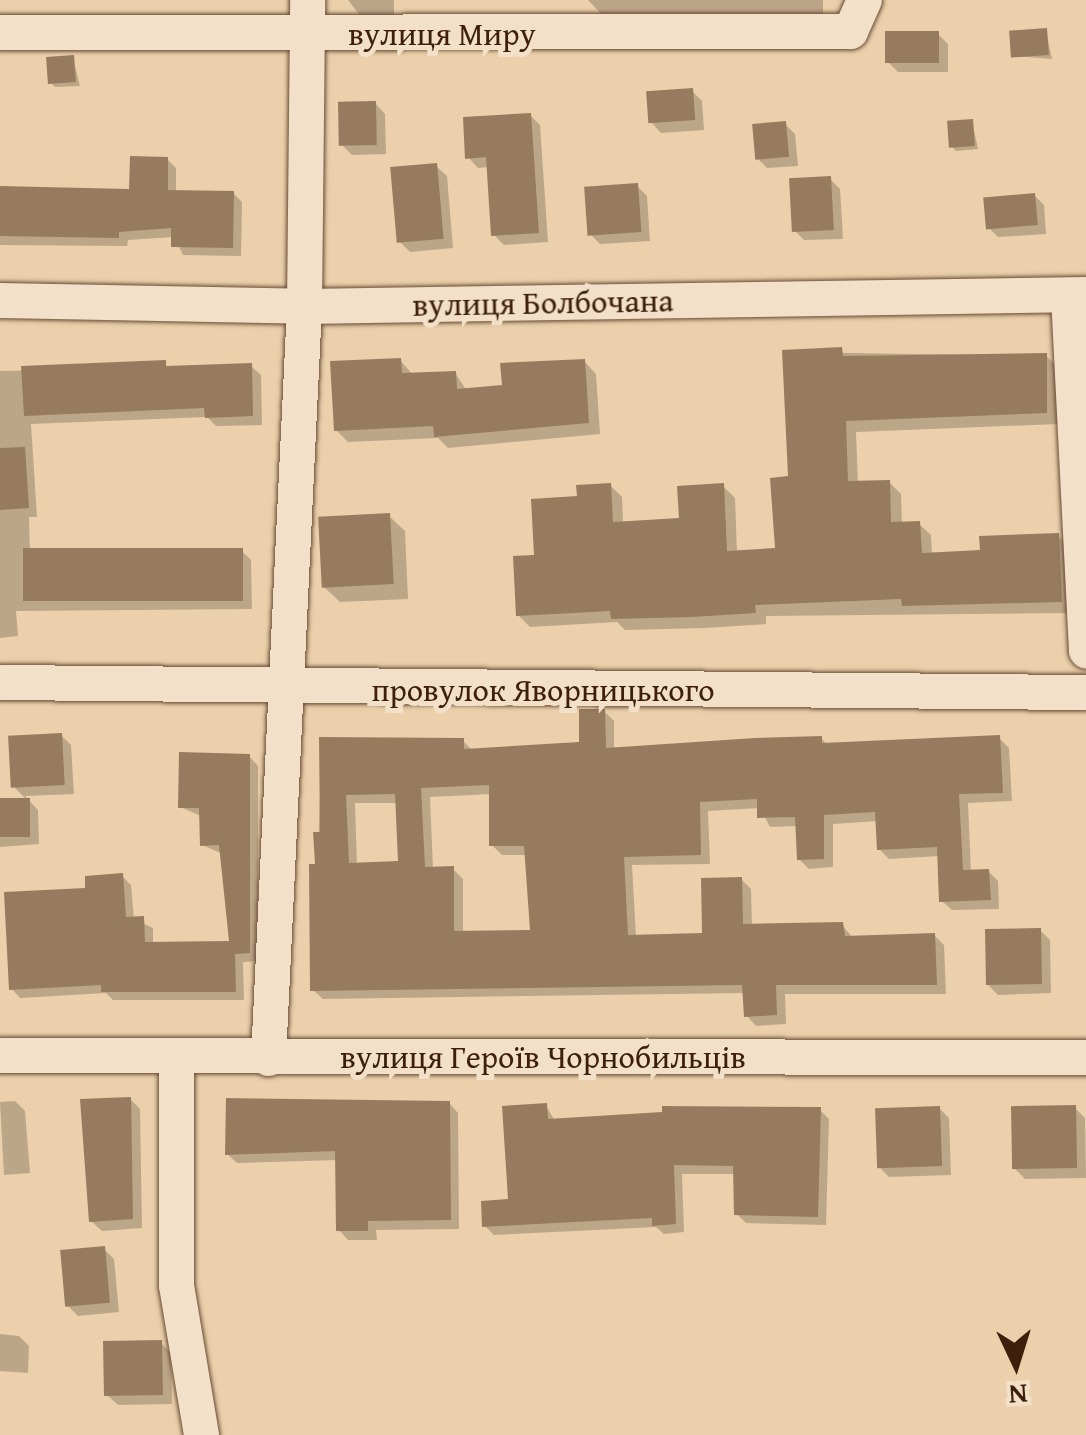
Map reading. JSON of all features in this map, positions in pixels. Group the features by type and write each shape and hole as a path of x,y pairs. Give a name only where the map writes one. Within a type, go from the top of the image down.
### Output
{"street":[{"name":"вулиця Миру","path":"0,32 306,17 850,31 864,0"},
{"path":"268,1058 304,306 306,17"},
{"path":"1077,295 1086,652"},
{"name":"вулиця Болбочана","path":"0,300 304,306 1077,295"},
{"name":"провулок Яворницького","path":"0,682 284,689 1086,692"},
{"name":"вулиця Героїв Чорнобильців","path":"0,1055 1086,1057"},
{"path":"176,1056 176,1285 201,1435"}],"building":[{"path":"1047,28 1049,55 1011,58 1009,31"},
{"path":"885,31 939,31 939,63 885,63"},
{"path":"74,55 76,82 48,84 46,57"},
{"path":"693,88 695,120 648,123 646,91"},
{"path":"376,101 377,145 339,146 338,102"},
{"path":"531,113 539,233 491,236 486,157 465,159 463,117"},
{"path":"973,119 975,146 949,148 947,121"},
{"path":"786,121 789,157 755,160 752,124"},
{"path":"130,156 168,157 168,190 234,191 233,248 171,247 171,228 119,232 119,238 0,236 0,186 129,189"},
{"path":"437,163 444,239 397,243 390,167"},
{"path":"831,176 834,230 792,232 789,178"},
{"path":"638,183 641,232 588,236 584,187"},
{"path":"1035,193 1038,225 986,229 983,198"},
{"path":"842,347 843,356 1047,353 1047,413 846,421 848,481 890,480 891,522 920,521 922,553 980,550 979,536 1059,533 1062,602 902,606 901,599 755,605 756,613 692,617 611,619 610,611 516,616 513,556 534,555 531,499 577,496 576,485 611,483 613,522 679,518 677,486 724,483 727,551 775,548 770,478 788,476 782,350"},
{"path":"401,358 402,373 456,371 457,389 502,385 500,363 585,359 589,423 434,437 433,426 334,431 330,361"},
{"path":"166,360 166,366 252,363 253,416 205,418 204,408 24,416 21,366"},
{"path":"25,447 29,508 0,510 0,448"},
{"path":"390,513 394,584 322,588 318,517"},
{"path":"23,548 243,548 243,601 23,601"},
{"path":"579,709 605,709 606,748 755,738 822,736 822,743 1000,735 1003,793 959,794 963,870 989,869 991,900 939,902 937,847 877,850 875,812 824,815 824,859 797,860 795,817 757,818 757,799 700,802 701,855 624,857 628,935 702,933 701,878 742,877 743,924 843,922 845,936 935,933 937,985 776,985 777,1015 744,1017 742,985 310,991 309,864 315,864 313,832 320,832 319,737 464,738 464,749 579,742","holes":["489,785 489,846 524,846 530,930 454,931 454,866 425,867 421,788","395,794 398,861 349,863 346,795"]},
{"path":"62,733 65,785 11,788 8,736"},
{"path":"179,752 250,754 250,953 235,954 236,992 101,992 101,985 9,990 4,892 85,888 85,876 123,873 126,917 144,916 145,942 229,941 219,845 200,846 199,808 178,808"},
{"path":"0,798 30,798 30,837 0,837"},
{"path":"1041,928 1042,984 986,985 985,929"},
{"path":"131,1097 133,1219 89,1222 80,1099"},
{"path":"226,1098 450,1101 451,1220 368,1221 368,1231 336,1231 335,1151 225,1155"},
{"path":"547,1103 548,1119 662,1112 662,1106 821,1107 818,1217 734,1215 733,1166 674,1165 676,1224 652,1226 652,1218 482,1227 481,1201 508,1199 502,1106"},
{"path":"1076,1105 1077,1168 1012,1169 1011,1106"},
{"path":"940,1106 942,1166 877,1168 875,1108"},
{"path":"105,1246 110,1303 65,1307 60,1250"},
{"path":"162,1340 163,1395 104,1396 103,1341"}]}
